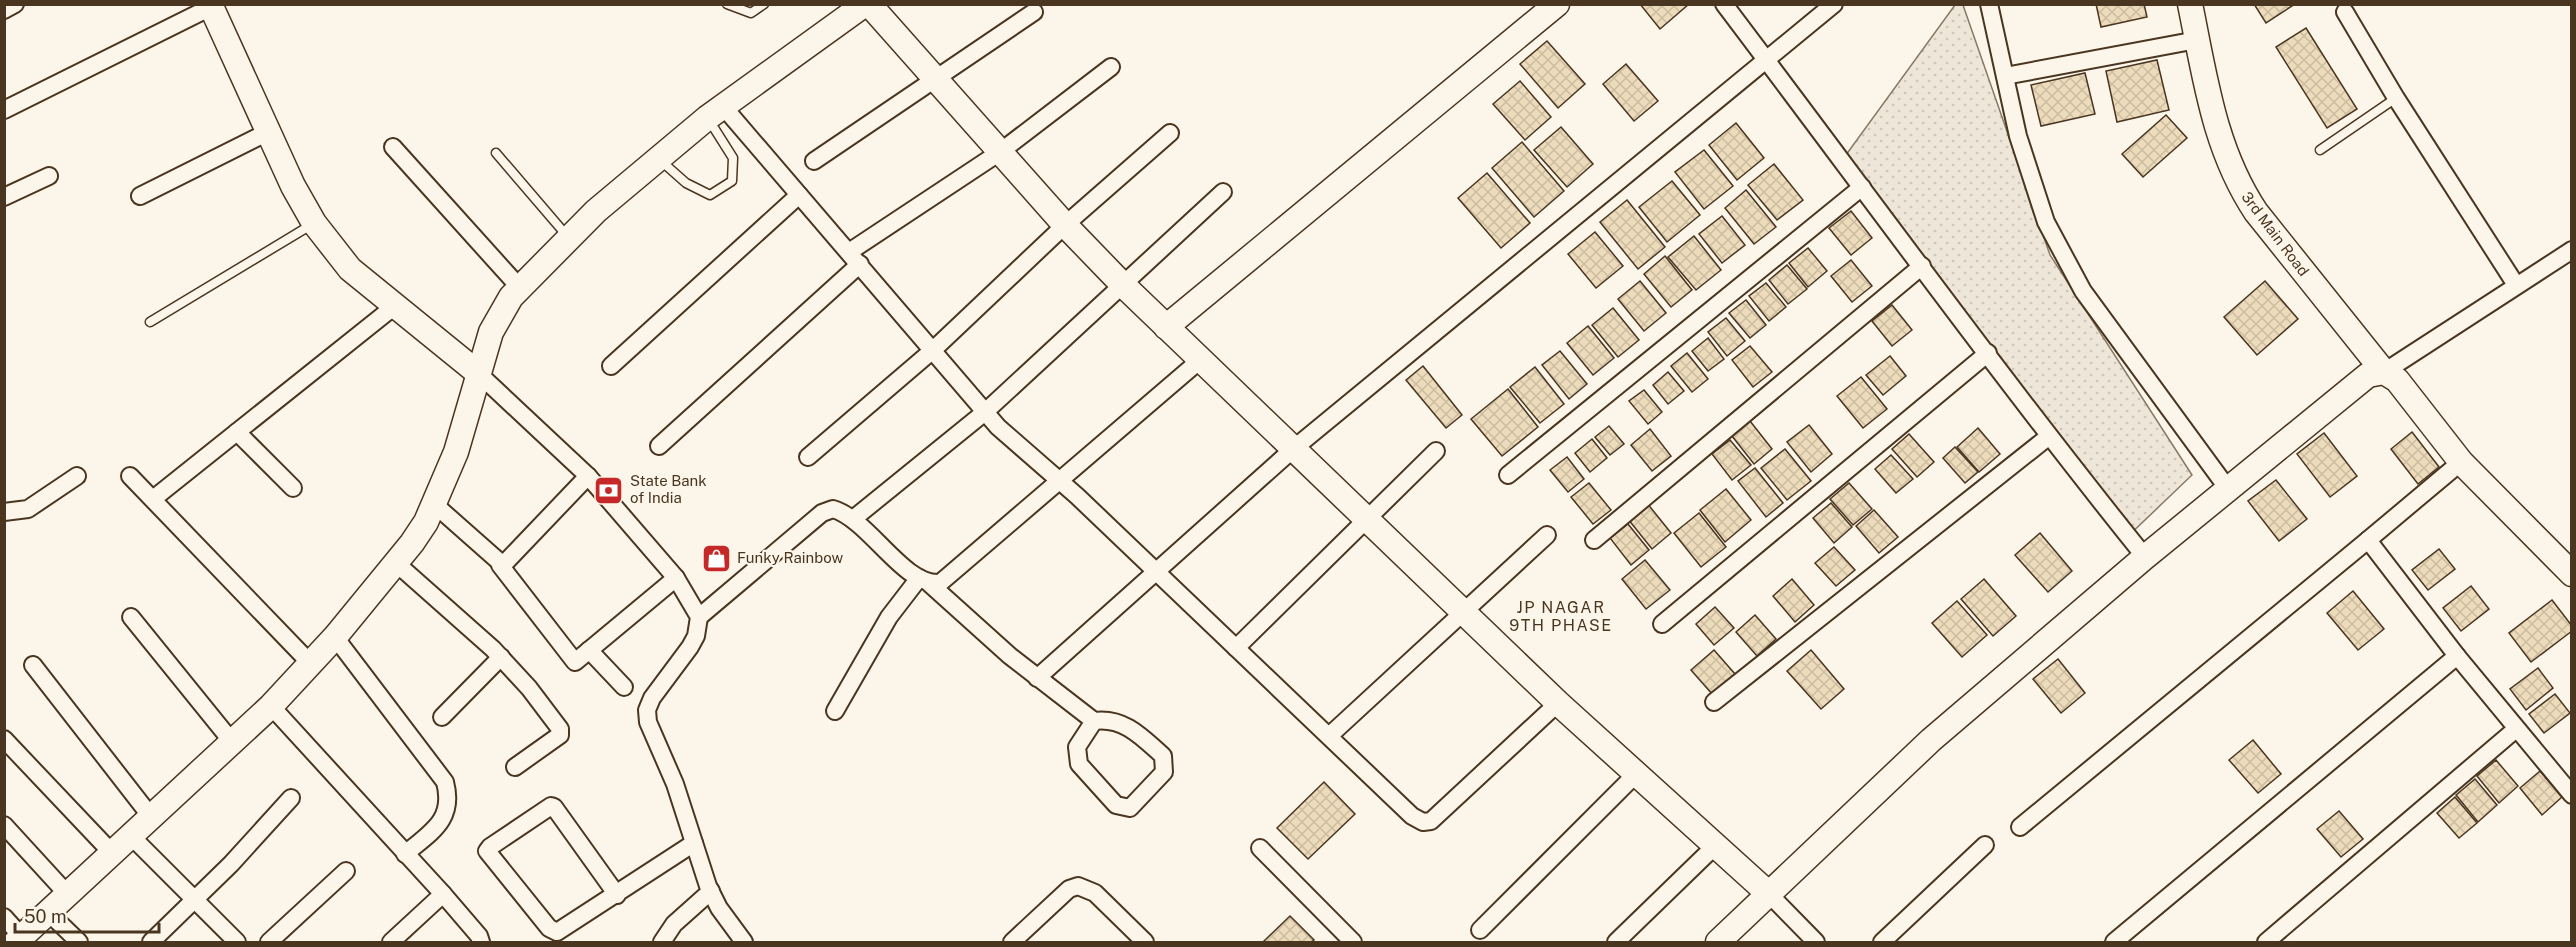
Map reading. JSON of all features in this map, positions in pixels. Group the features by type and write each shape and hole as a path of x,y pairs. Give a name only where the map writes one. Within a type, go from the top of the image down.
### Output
{"street":[{"path":"4,10 15,4"},
{"path":"4,918 19,940 272,706 335,638 412,543 434,504 456,452 491,332 519,288 569,237 714,111 867,4 1065,225 1199,361 1558,704 1769,894 1816,942"},
{"path":"1166,327 1557,4"},
{"path":"1724,4 1988,352 2048,436 2145,557"},
{"path":"1037,678 1292,450 1834,4"},
{"path":"1989,4 2018,136 2046,222 2083,291 2228,489"},
{"name":"3rd Main Road","path":"2190,4 2219,139 2238,185 2263,221 2384,372 2397,380 2461,462 2571,574"},
{"path":"4,110 211,6 268,132 314,224 350,269 478,373 588,476 676,578 699,617 696,636 690,647 652,698 647,710 648,722 675,784 711,891 744,942"},
{"path":"2347,7 2397,98 2516,285"},
{"path":"814,161 936,81 1034,12"},
{"path":"2005,76 2197,40"},
{"path":"659,446 854,258 1000,152 1111,66"},
{"path":"714,111 799,195 985,412 1412,816 1423,822 1431,820 1558,704"},
{"path":"140,196 268,132"},
{"path":"808,457 933,350 1065,225 1170,132"},
{"path":"393,147 519,288"},
{"path":"4,197 49,176"},
{"path":"1508,475 1862,187"},
{"path":"853,519 985,412 1223,192"},
{"path":"611,366 799,195"},
{"path":"1718,942 1931,740 2145,557 2368,375 2384,372 2571,250"},
{"path":"1594,540 1922,266"},
{"path":"153,499 396,305"},
{"path":"1662,624 1988,352"},
{"path":"925,581 940,583 1199,361"},
{"path":"237,432 293,488"},
{"path":"1714,702 2048,436"},
{"path":"1236,648 1436,451"},
{"path":"2020,827 2461,462"},
{"path":"130,476 311,663"},
{"path":"500,565 506,564 588,476"},
{"path":"4,512 28,509 77,477"},
{"path":"434,504 500,565 575,662 676,578"},
{"path":"699,617 822,513 833,509 853,519 1037,678 1094,721 1107,720 1129,726 1163,756 1164,772 1130,808 1116,805 1079,764 1077,747 1094,721"},
{"path":"1329,736 1547,535"},
{"path":"2368,540 2457,656 2571,795"},
{"path":"396,563 501,657 529,688 561,732 515,767"},
{"path":"835,711 889,617 925,581"},
{"path":"131,616 233,743"},
{"path":"335,638 445,782 448,795 447,812 438,825 405,854"},
{"path":"589,650 624,687"},
{"path":"2114,942 2457,656"},
{"path":"442,717 501,657"},
{"path":"33,665 152,818"},
{"path":"272,706 443,894 479,936 481,942"},
{"path":"2266,942 2516,729"},
{"path":"4,739 113,854"},
{"path":"1480,930 1636,774"},
{"path":"151,942 231,864 291,798"},
{"path":"617,894 554,807 551,806 512,831 487,851 553,931 557,932 617,894 694,843"},
{"path":"4,825 69,896"},
{"path":"132,837 237,942"},
{"path":"1882,942 1985,845"},
{"path":"1616,942 1715,846"},
{"path":"1260,848 1353,942"},
{"path":"269,942 346,871"},
{"path":"1012,942 1069,889 1078,886 1095,892 1145,942"},
{"path":"662,942 674,924 711,891"},
{"path":"391,942 443,894"},
{"path":"50,913 79,942"}],"lane":[{"path":"727,4 751,13 764,4"},
{"path":"2320,150 2397,98"},
{"path":"658,159 687,183 710,195 732,181 733,158 714,111"},
{"path":"496,153 569,237"},
{"path":"150,322 314,224"}],"shaded area":[{"path":"1955,5 1963,5 2050,255 2192,475 2124,540 1843,159"}],"building":[{"path":"1640,4 1689,4 1660,29"},
{"path":"2096,4 2144,4 2147,17 2101,27"},
{"path":"2254,4 2295,4 2266,23"},
{"path":"2306,28 2357,109 2327,128 2276,47"},
{"path":"1547,41 1585,84 1558,108 1520,64"},
{"path":"2157,60 2169,110 2117,122 2106,71"},
{"path":"1626,64 1658,101 1634,121 1603,84"},
{"path":"2085,73 2095,114 2041,126 2031,85"},
{"path":"1520,81 1551,117 1525,140 1493,104"},
{"path":"2166,115 2187,138 2143,177 2122,154"},
{"path":"1736,123 1764,158 1737,180 1709,145"},
{"path":"1561,127 1593,164 1567,187 1534,150"},
{"path":"1522,142 1564,191 1534,217 1492,168"},
{"path":"1704,150 1733,186 1704,209 1675,172"},
{"path":"1774,164 1803,200 1777,220 1748,185"},
{"path":"1487,173 1530,223 1501,248 1458,198"},
{"path":"1672,181 1700,215 1667,242 1639,207"},
{"path":"1746,190 1776,227 1754,244 1725,208"},
{"path":"1627,200 1665,247 1638,269 1600,222"},
{"path":"1851,211 1872,238 1851,255 1829,228"},
{"path":"1722,216 1745,245 1722,263 1699,234"},
{"path":"1595,232 1623,266 1596,288 1568,254"},
{"path":"1694,236 1721,270 1696,290 1668,257"},
{"path":"1808,248 1827,271 1808,287 1789,263"},
{"path":"1665,256 1692,290 1671,307 1644,274"},
{"path":"1851,260 1872,286 1852,302 1831,276"},
{"path":"1787,265 1807,289 1788,304 1769,280"},
{"path":"1640,281 1666,313 1644,331 1618,299"},
{"path":"2265,281 2298,319 2257,355 2224,317"},
{"path":"1766,283 1786,307 1769,321 1749,296"},
{"path":"1746,300 1766,325 1750,338 1729,313"},
{"path":"1892,305 1912,330 1892,346 1872,321"},
{"path":"1613,308 1639,340 1618,357 1592,325"},
{"path":"1726,318 1745,341 1727,356 1708,332"},
{"path":"1588,326 1614,358 1593,375 1567,343"},
{"path":"1708,338 1724,359 1708,371 1692,351"},
{"path":"1750,346 1772,372 1753,387 1732,360"},
{"path":"1560,351 1587,384 1569,399 1542,365"},
{"path":"1687,353 1708,379 1692,392 1671,366"},
{"path":"1890,356 1906,376 1883,395 1866,375"},
{"path":"1423,366 1462,415 1446,428 1406,380"},
{"path":"1535,367 1564,404 1540,423 1510,387"},
{"path":"1668,372 1684,391 1668,404 1653,385"},
{"path":"1861,377 1887,409 1863,428 1837,396"},
{"path":"1508,389 1538,427 1502,456 1471,419"},
{"path":"1644,390 1662,412 1648,424 1629,401"},
{"path":"1750,421 1772,449 1754,464 1732,436"},
{"path":"1809,425 1832,454 1811,472 1787,442"},
{"path":"1609,426 1624,444 1610,455 1595,437"},
{"path":"1978,428 2000,454 1979,472 1957,447"},
{"path":"1650,429 1671,456 1652,471 1631,445"},
{"path":"2412,432 2439,467 2418,484 2391,449"},
{"path":"2324,433 2357,476 2330,497 2297,454"},
{"path":"1909,434 1934,462 1917,477 1892,449"},
{"path":"1592,439 1607,458 1590,472 1575,453"},
{"path":"1730,440 1751,465 1732,480 1712,454"},
{"path":"1955,447 1978,472 1965,483 1943,458"},
{"path":"1785,449 1811,481 1787,500 1761,468"},
{"path":"1891,455 1913,479 1896,493 1875,469"},
{"path":"1567,457 1584,479 1568,492 1550,470"},
{"path":"1755,468 1783,503 1766,517 1738,481"},
{"path":"2276,480 2307,519 2279,541 2248,501"},
{"path":"1589,483 1611,510 1593,524 1571,497"},
{"path":"1849,483 1872,509 1853,525 1830,499"},
{"path":"1726,489 1751,520 1725,542 1700,510"},
{"path":"1647,503 1671,533 1652,549 1628,519"},
{"path":"1831,503 1852,527 1834,543 1813,518"},
{"path":"1874,510 1898,537 1879,553 1856,526"},
{"path":"1699,513 1726,547 1701,567 1674,533"},
{"path":"1628,524 1649,550 1631,565 1610,538"},
{"path":"2040,533 2072,571 2048,592 2015,555"},
{"path":"1834,547 1855,570 1836,586 1815,563"},
{"path":"2439,549 2455,569 2428,590 2412,570"},
{"path":"1645,560 1670,590 1646,609 1622,579"},
{"path":"1792,579 1814,605 1795,622 1773,596"},
{"path":"1984,579 2016,616 1993,636 1961,599"},
{"path":"2471,586 2489,609 2461,631 2443,608"},
{"path":"2353,591 2384,629 2358,650 2327,613"},
{"path":"2552,600 2572,626 2572,631 2531,662 2509,633"},
{"path":"1957,601 1987,635 1962,657 1932,623"},
{"path":"1715,607 1734,628 1714,645 1696,624"},
{"path":"1755,615 1776,639 1757,656 1736,632"},
{"path":"1714,650 1735,674 1712,694 1691,670"},
{"path":"1811,650 1844,689 1821,709 1787,671"},
{"path":"2058,659 2085,693 2061,713 2033,679"},
{"path":"2538,668 2553,688 2526,710 2510,689"},
{"path":"2555,694 2570,713 2544,733 2529,714"},
{"path":"2253,740 2281,774 2258,793 2229,760"},
{"path":"2496,760 2518,786 2499,803 2477,776"},
{"path":"2540,771 2562,797 2542,815 2520,788"},
{"path":"2475,779 2497,805 2478,822 2456,795"},
{"path":"1324,782 1355,814 1308,859 1277,828"},
{"path":"2455,797 2477,823 2459,838 2437,813"},
{"path":"2339,811 2363,839 2341,857 2317,829"},
{"path":"1290,916 1314,940 1311,942 1263,942"}],"place":[{"name":"State Bank of India","path":"609,490"},
{"name":"Funky Rainbow","path":"716,558"}],"district":[{"name":"JP NAGAR 9TH PHASE","path":"1561,616"}]}
